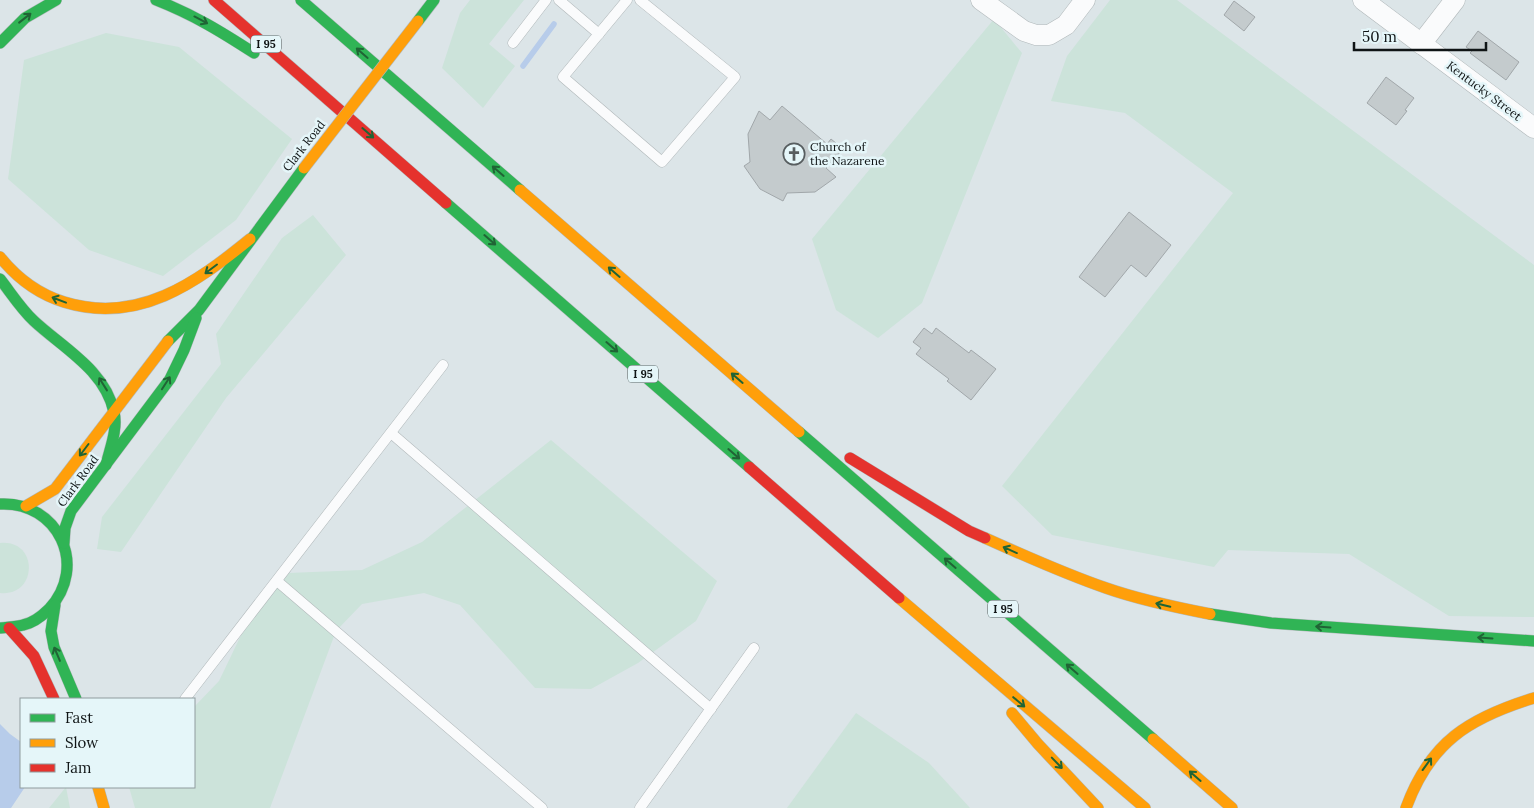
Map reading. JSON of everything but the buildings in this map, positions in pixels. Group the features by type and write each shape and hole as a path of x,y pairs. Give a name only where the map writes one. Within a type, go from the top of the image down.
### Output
{"main road":[{"path":"0,43 24,18 42,6 56,0"},
{"path":"156,0 214,26 247,49 318,89"},
{"name":"I 95","path":"214,0 969,659 1145,808"},
{"name":"I 95","path":"301,0 1232,808"},
{"name":"Clark Road","path":"26,506 55,489 165,344 199,310 250,239 434,0"},
{"path":"0,257 15,275 43,294 72,305 118,308 140,304 178,289 206,273 250,239"},
{"path":"0,279 33,320 99,377 108,393 114,411 114,436 106,465"},
{"name":"Clark Road","path":"64,542 65,528 71,511 170,379 184,350 199,310"},
{"path":"774,410 969,531 1053,568 1106,588 1159,604 1271,624 1534,641"},
{"path":"3,502 26,506 42,514 55,527 64,542 68,559 68,575 63,591 54,605 42,617 26,625 5,628"},
{"path":"54,605 51,631 54,647 76,698"},
{"path":"5,628 34,656 54,698"},
{"path":"969,659 1038,744 1098,808"},
{"path":"1406,808 1423,769 1438,750 1458,731 1506,707 1534,698"},
{"path":"98,788 104,808"}],"street":[{"path":"981,0 1024,30 1036,35 1049,35 1066,24 1084,0"},
{"name":"Kentucky Street","path":"1363,0 1534,128"},
{"path":"1421,44 1455,0"}],"lane":[{"path":"512,43 546,0"},
{"path":"559,0 599,34"},
{"path":"627,0 563,77 662,162 735,77 640,0"},
{"path":"186,698 443,365"},
{"path":"391,433 711,709"},
{"path":"277,581 542,808"},
{"path":"640,808 754,648"}],"green space":[{"path":"470,0 524,0 489,44 515,66 483,108 442,68 460,13"},
{"path":"1110,0 1177,0 1534,265 1534,617 1449,616 1349,554 1228,550 1214,567 1052,535 1002,486 1233,193 1125,113 1051,101 1067,56"},
{"path":"994,19 1022,53 922,303 878,338 836,310 812,239"},
{"path":"106,33 179,47 292,139 236,220 163,276 89,250 8,179 24,60"},
{"path":"313,215 346,255 226,398 121,552 97,549 102,517 221,364 216,334 282,238"},
{"path":"551,440 717,581 696,621 638,663 591,689 535,688 460,605 424,593 362,604 336,631 270,808 135,808 129,788 195,788 195,706 219,681 257,602 288,573 362,570 422,542"},
{"path":"0,543 13,544 22,550 27,558 29,568 27,578 22,586 13,592 0,593"},
{"path":"856,713 929,763 970,808 787,808"},
{"path":"65,788 66,788 70,808 49,808"}],"water":[{"path":"0,724 20,741 20,788 24,788 11,808 0,808"}],"waterway":[{"path":"523,66 554,24"}],"traffic: fast":[{"path":"0,43 25,18 56,0"},
{"path":"156,0 207,24 254,53"},
{"path":"301,0 520,190"},
{"path":"418,21 434,0"},
{"path":"168,341 199,310 304,168"},
{"path":"446,203 749,467"},
{"path":"0,279 29,316 82,361 102,384 109,397 115,418 113,438 106,465"},
{"path":"64,543 65,528 71,511 170,379 184,350 196,318"},
{"path":"799,432 1153,739"},
{"path":"0,504 20,506 38,513 52,525 61,539 66,556 66,574 61,592 49,609 27,624 0,628"},
{"path":"55,605 51,631 54,647 76,698"},
{"path":"1210,614 1271,623 1534,641"}],"traffic: slow":[{"path":"304,168 418,21"},
{"path":"520,190 799,432"},
{"path":"0,257 29,284 54,299 91,308 117,308 141,304 165,296 209,271 250,239"},
{"path":"26,506 55,489 168,341"},
{"path":"985,538 1060,571 1106,588 1144,600 1210,614"},
{"path":"899,598 1145,808"},
{"path":"1406,808 1427,766 1440,749 1455,736 1471,724 1490,714 1534,698"},
{"path":"1012,713 1038,744 1098,808"},
{"path":"1153,739 1232,808"},
{"path":"98,788 104,808"}],"traffic: jam":[{"path":"214,0 446,203"},
{"path":"850,458 969,531 985,538"},
{"path":"749,467 899,598"},
{"path":"9,628 34,656 54,698"}],"place":[{"name":"Church of the Nazarene","path":"794,154"}]}
